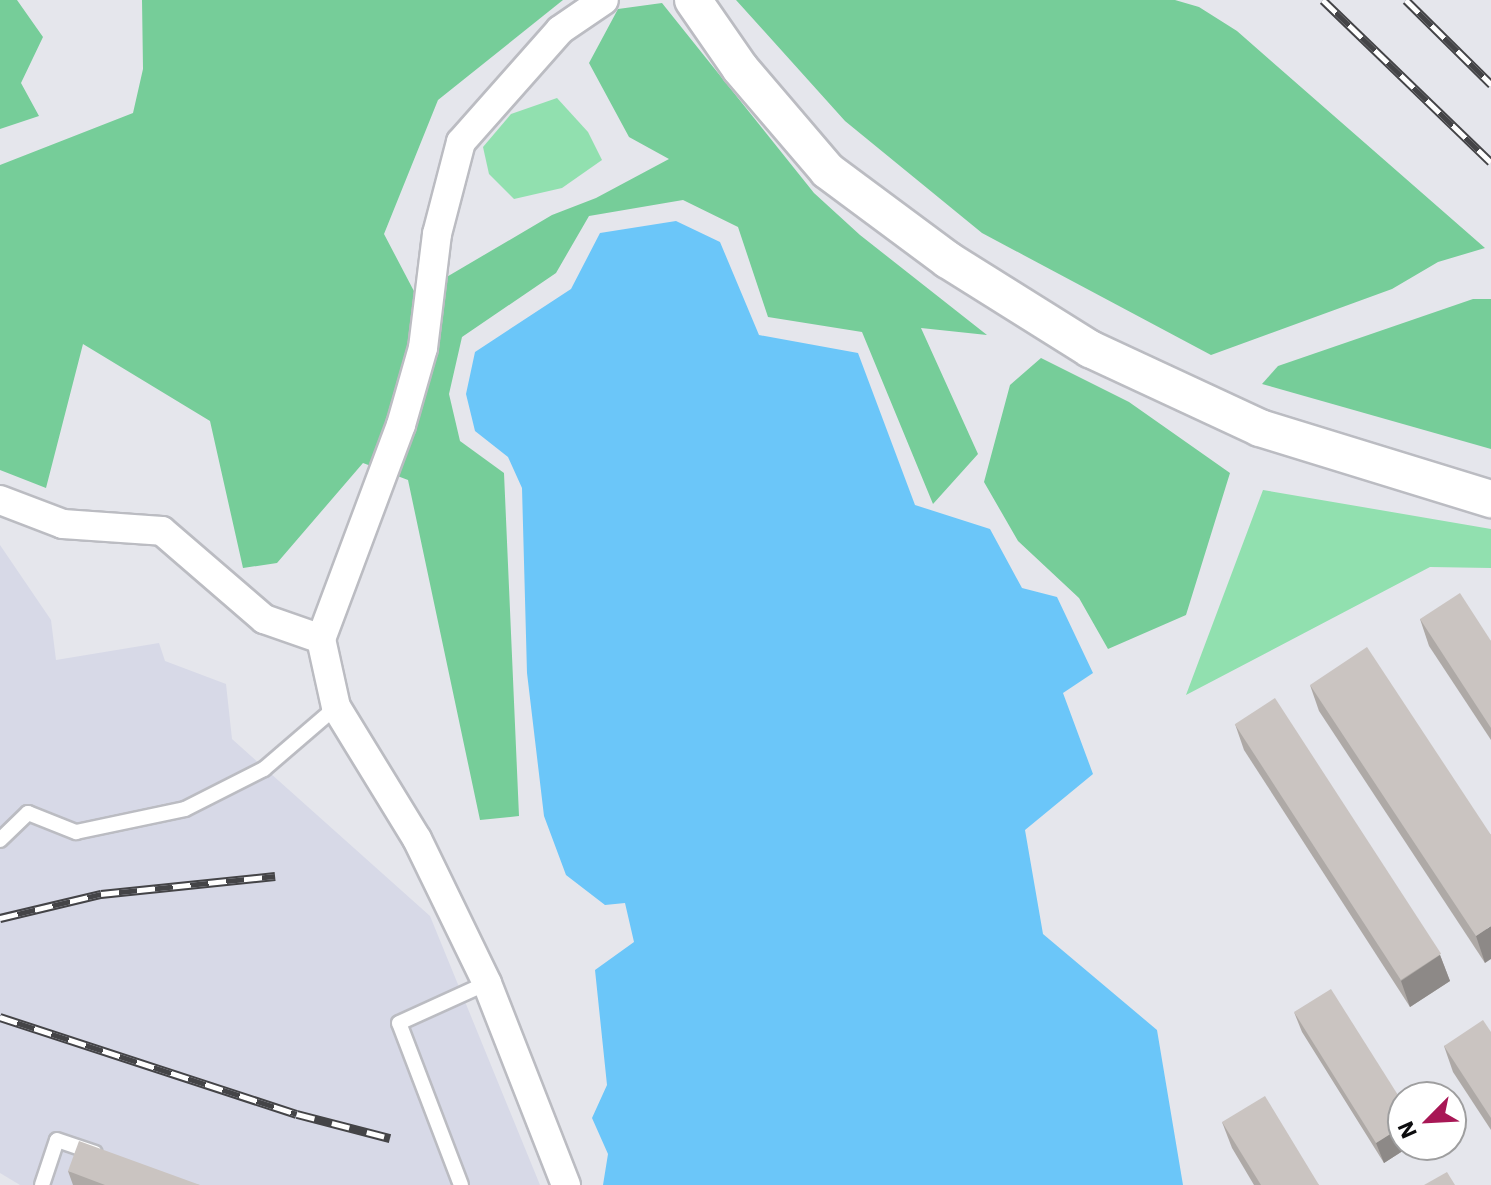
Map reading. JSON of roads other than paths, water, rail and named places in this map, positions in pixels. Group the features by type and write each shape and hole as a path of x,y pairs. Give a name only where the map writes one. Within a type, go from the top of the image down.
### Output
{"street":[{"path":"566,1185 487,983 417,839 336,707 321,639 401,425 416,374 423,348 437,234 461,142 560,30 604,0"},
{"path":"693,0 740,68 828,171 948,260 1090,349 1260,428 1491,499"},
{"path":"0,500 63,524 162,531 264,619 321,639"}],"lane":[{"path":"0,840 28,813 76,832 185,809 264,769 336,707"},
{"path":"461,1185 399,1023 487,983"},
{"path":"42,1185 57,1140 115,1160"}],"water":[{"path":"676,221 720,242 759,335 858,353 915,505 990,529 1022,588 1057,597 1093,673 1063,693 1093,774 1025,830 1043,934 1157,1030 1183,1185 603,1185 608,1154 592,1118 607,1085 595,970 634,942 625,903 605,905 566,875 544,816 527,673 522,488 508,457 475,431 466,394 475,352 571,289 600,233"}],"railway":[{"path":"1323,0 1491,162"},
{"path":"1406,0 1491,84"},
{"path":"0,918 101,894 275,876"},
{"path":"0,1017 297,1114 390,1138"}]}
